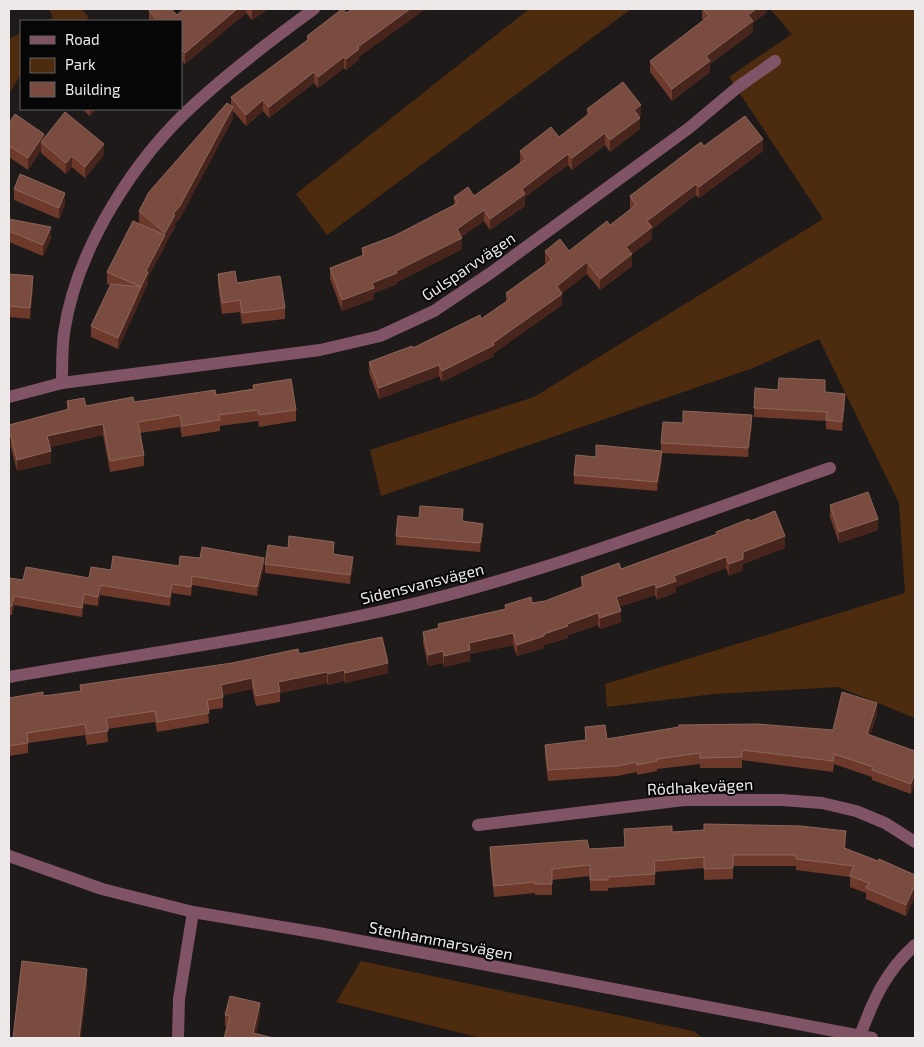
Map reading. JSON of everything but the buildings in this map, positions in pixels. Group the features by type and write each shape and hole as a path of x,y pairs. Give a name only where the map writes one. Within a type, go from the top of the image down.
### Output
{"street":[{"path":"62,383 64,334 75,287 93,243 117,199 147,154 197,101 314,9"},
{"name":"Gulsparvvägen","path":"9,397 62,383 320,350 380,336 434,311 492,272 682,134 738,87 775,61"},
{"name":"Sidensvansvägen","path":"9,677 247,638 389,610 598,549 830,468"},
{"name":"Rödhakevägen","path":"478,825 684,800 782,800 822,803 856,811 885,823 915,842"},
{"name":"Stenhammarsvägen","path":"9,856 102,889 193,912 324,934 866,1037"},
{"path":"178,1038 179,999 193,912"},
{"path":"866,1037 881,984 902,956 915,945"}],"green space":[{"path":"49,9 81,9 89,17 85,20 49,20 53,18"},
{"path":"529,9 631,9 327,235 296,194"},
{"path":"770,9 915,9 915,718 838,687 714,694 607,707 605,684 905,593 899,503 819,339 753,368 381,496 370,450 534,397 823,219 729,77 792,34"},
{"path":"20,34 20,76 9,94 9,39"},
{"path":"361,961 693,1031 703,1038 481,1038 336,1002"}]}
